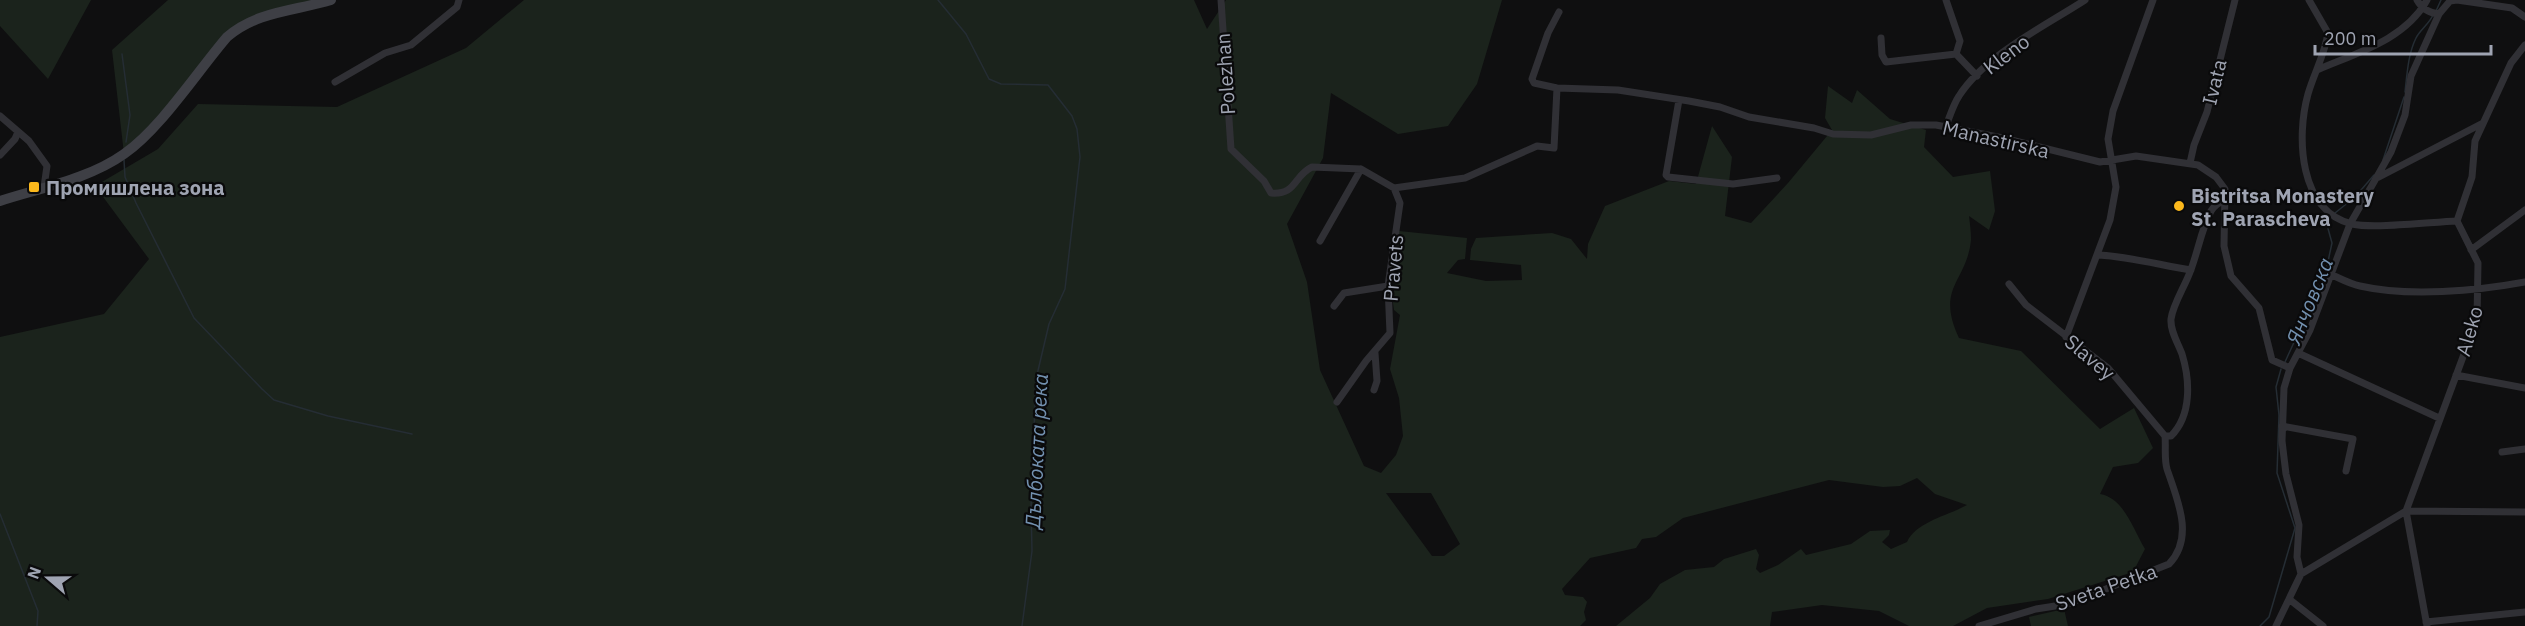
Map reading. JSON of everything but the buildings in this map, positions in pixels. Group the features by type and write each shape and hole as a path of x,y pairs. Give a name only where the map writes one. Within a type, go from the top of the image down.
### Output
{"street":[{"path":"0,201 92,171 124,154 149,131 227,37 241,24 331,0"},
{"path":"335,82 385,53 411,45 457,7 459,0"},
{"name":"Polezhan","path":"1221,0 1231,149 1264,181 1271,193 1283,194 1305,170 1312,167 1361,169"},
{"path":"1946,0 1960,41 1956,54"},
{"name":"Kleno","path":"1946,126 1958,97 1977,76 2010,47 2085,0"},
{"path":"2066,337 2099,255 2110,220 2116,187 2108,139 2113,111 2153,0"},
{"name":"Ivata","path":"2190,163 2206,114 2235,0"},
{"path":"2308,0 2328,33 2306,109 2304,163 2306,179 2312,192 2329,213 2350,224 2457,221 2472,177 2475,141 2516,55 2525,45"},
{"path":"2417,0 2424,9 2437,14"},
{"path":"2317,70 2398,34 2424,9 2427,0"},
{"path":"2301,574 2297,557 2299,525 2286,474 2282,426 2284,388 2290,368 2310,330 2350,224 2379,178 2405,115 2411,76 2437,14 2451,1 2457,0 2512,9 2525,17"},
{"path":"1320,241 1361,169 1394,188 1464,178 1537,146 1554,148 1557,88 1534,83 1532,79 1548,33 1559,12"},
{"path":"1881,38 1882,55 1886,62 1956,54"},
{"path":"1956,54 1977,76"},
{"name":"Manastirska","path":"1557,88 1618,90 1679,100 1720,107 1749,117 1811,127 1833,134 1871,135 1911,125 1946,126 2088,160 2112,161 2136,156 2190,163 2216,177 2224,189 2224,252 2230,276 2259,308 2272,360 2290,368"},
{"path":"1679,100 1666,175 1668,177 1733,184 1778,178"},
{"path":"0,116 29,141 47,166 44,187"},
{"path":"2379,178 2483,123"},
{"path":"0,155 15,139 18,132"},
{"name":"Pravets","path":"1337,402 1354,376 1390,333 1388,286 1400,203 1394,188"},
{"path":"2165,436 2170,436 2175,432 2187,401 2189,385 2182,355 2172,329 2171,318 2191,270 2210,214 2215,204 2224,200"},
{"path":"2471,250 2525,210"},
{"name":"Aleko","path":"2426,624 2406,511 2477,319 2478,263 2457,221"},
{"path":"2099,255 2133,257 2162,266 2191,270"},
{"path":"2330,274 2358,286 2385,290 2479,291 2525,282"},
{"name":"Slavey","path":"2009,284 2026,304 2108,368 2165,436"},
{"path":"1334,306 1344,293 1388,286"},
{"path":"2298,352 2439,418"},
{"path":"1374,390 1377,381 1375,353"},
{"path":"2456,375 2525,388"},
{"path":"2282,426 2353,439 2346,471"},
{"name":"Sveta Petka","path":"1979,626 2036,609 2068,604 2169,564 2177,556 2183,526 2177,493 2167,469 2165,436"},
{"path":"2502,452 2525,449"},
{"path":"2276,626 2301,574 2406,511 2525,512"},
{"path":"2289,599 2323,626"},
{"path":"2426,624 2525,612"}],"shaded area":[{"path":"0,0 91,0 48,79 0,26"},
{"path":"168,0 331,0 241,24 124,154 112,50"},
{"path":"524,0 1194,0 1207,29 1226,0 1502,0 1477,84 1448,126 1398,134 1331,93 1323,158 1287,224 1307,282 1320,370 1364,466 1381,473 1396,455 1403,436 1399,398 1390,369 1400,315 1394,310 1393,303 1399,231 1467,238 1465,259 1458,260 1447,273 1486,281 1522,280 1521,265 1470,260 1471,249 1476,238 1552,233 1571,239 1587,259 1588,244 1605,206 1669,181 1696,184 1712,126 1732,157 1725,216 1751,223 1832,130 1825,118 1828,86 1852,103 1857,90 1890,119 1926,130 1924,147 1953,177 1990,171 1995,211 1989,230 1969,216 1971,240 1964,266 1951,296 1952,321 1959,338 2021,351 2100,429 2134,408 2153,448 2138,463 2113,467 2100,494 2115,501 2122,508 2145,549 2133,572 2048,599 1987,608 1953,626 1909,626 1879,611 1822,605 1772,612 1770,626 1616,626 1650,598 1660,584 1685,570 1714,567 1724,559 1756,549 1759,555 1756,569 1760,573 1778,565 1801,549 1806,555 1851,544 1870,531 1890,530 1889,535 1882,542 1891,549 1907,542 1917,529 1925,524 1967,505 1935,494 1917,478 1900,486 1883,487 1829,480 1683,518 1656,537 1642,539 1636,548 1590,558 1562,589 1565,595 1583,597 1587,602 1584,612 1586,620 1580,626 0,626 0,337 104,314 149,259 95,186 158,149 198,104 337,107 466,48","holes":["1386,493 1431,493 1460,544 1444,556 1432,556"]},
{"path":"2064,609 2068,626 2031,626 2029,617"}],"waterway":[{"name":"Дълбоката река","path":"938,0 966,34 989,79 1001,84 1048,85 1072,116 1077,129 1080,157 1065,289 1049,324 1036,379 1031,508 1032,551 1022,626"},
{"name":"Янчовска","path":"2436,11 2441,0"},
{"name":"Янчовска","path":"2405,92 2413,44 2433,15"},
{"path":"122,54 130,115 126,142"},
{"name":"Янчовска","path":"2383,160 2404,97"},
{"path":"124,160 125,177 136,203 194,318 262,389 274,400 328,416 412,434"},
{"name":"Янчовска","path":"2335,213 2355,197 2374,175"},
{"name":"Янчовска","path":"2285,362 2325,275 2332,243 2327,225 2331,216"},
{"name":"Янчовска","path":"2260,626 2269,617 2295,528 2277,473 2279,415 2276,387 2281,369"},
{"path":"0,514 38,611 37,626"}],"place":[{"name":"Промишлена зона","path":"34,187"},
{"name":"Bistritsa Monastery St. Parascheva","path":"2179,206"}]}
